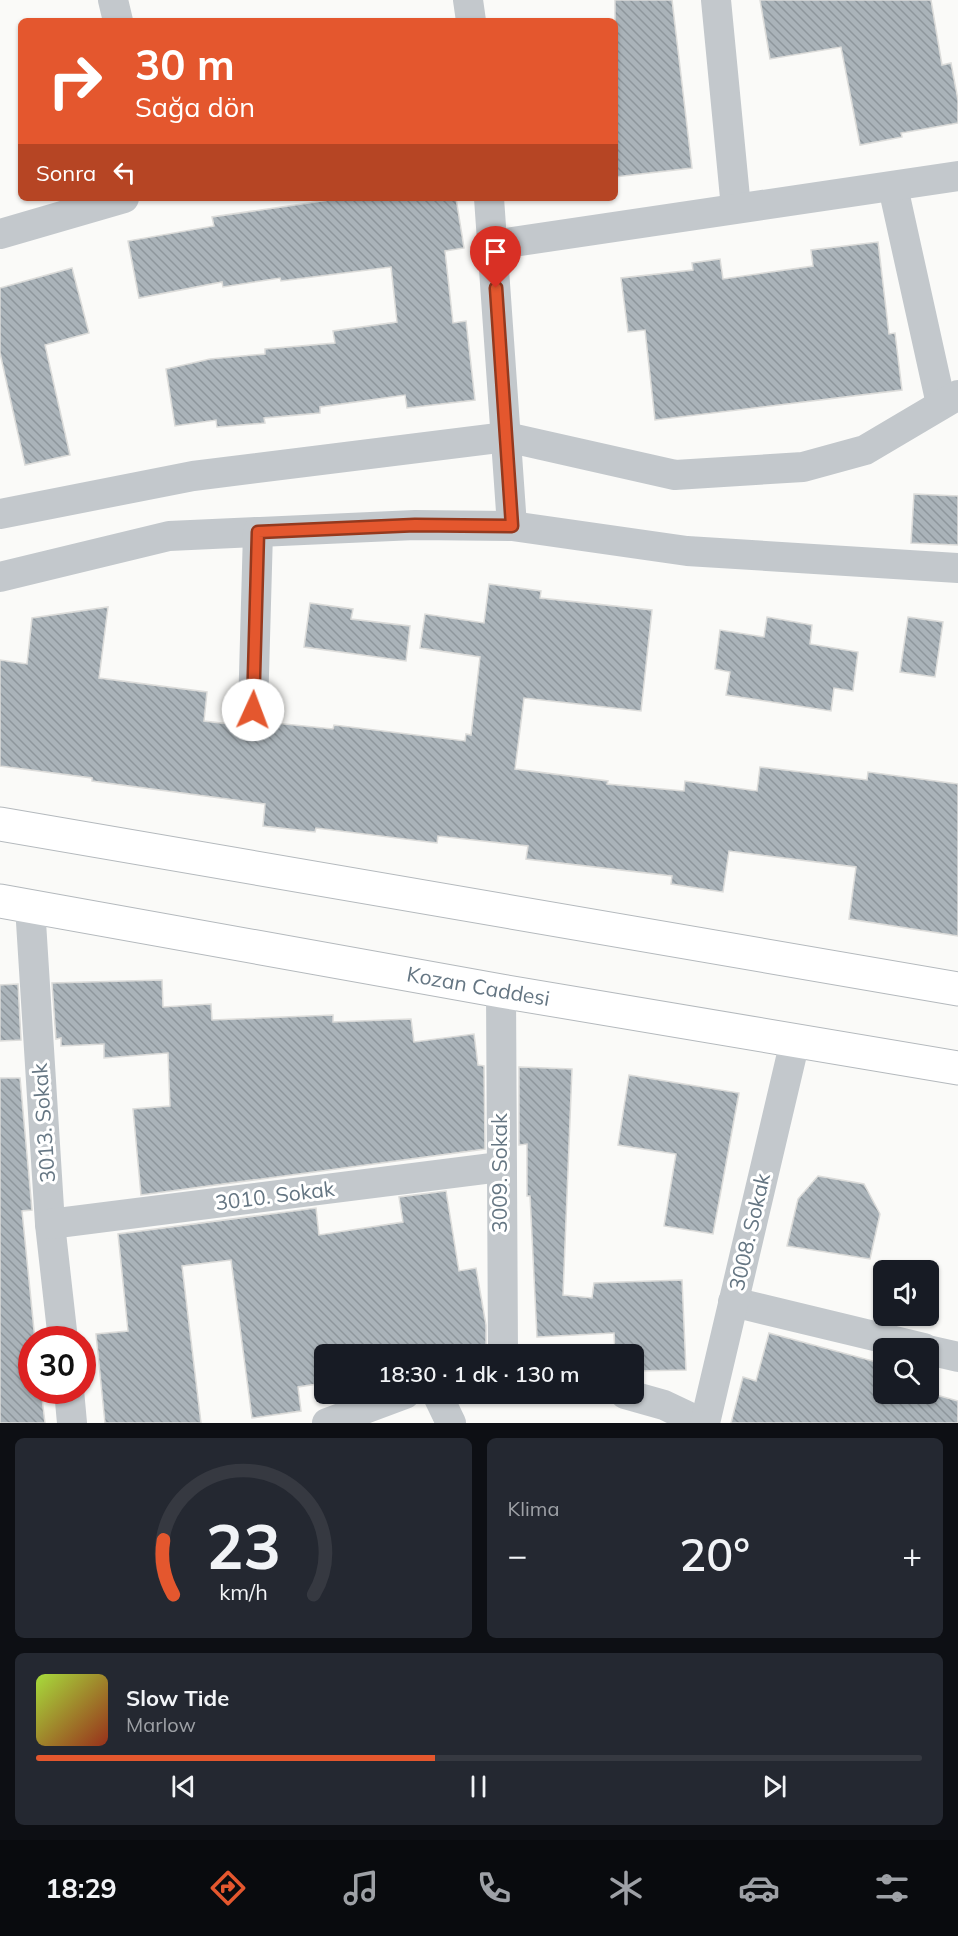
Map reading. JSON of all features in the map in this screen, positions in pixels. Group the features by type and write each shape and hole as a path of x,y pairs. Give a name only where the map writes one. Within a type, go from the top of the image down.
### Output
{"highway":[{"path":"0,824 958,989"},
{"name":"Kozan Caddesi","path":"15,904 501,991 958,1068"}],"street":[{"path":"113,0 117,18"},
{"path":"468,0 471,18"},
{"path":"716,0 736,208"},
{"path":"493,245 958,176"},
{"path":"0,514 193,476 506,437 675,476 803,467 865,450 950,400 893,187"},
{"path":"0,234 114,201"},
{"path":"489,201 512,526"},
{"path":"0,577 169,536 415,525 512,526 687,551 958,568"},
{"path":"253,710 258,532"},
{"name":"3013. Sokak","path":"15,904 61,1326"},
{"name":"3009. Sokak","path":"501,991 500,1167 503,1344"},
{"name":"3008. Sokak","path":"704,1423 795,1041"},
{"name":"3010. Sokak","path":"50,1224 500,1167"},
{"path":"733,1302 882,1338"},
{"path":"939,1353 958,1357"},
{"path":"644,1399 664,1405 704,1423"},
{"path":"70,1404 72,1423"},
{"path":"342,1421 382,1404"},
{"path":"442,1404 451,1423"}],"building":[{"path":"615,0 672,0 692,168 618,177 618,18 615,18"},
{"path":"760,0 931,0 942,65 951,63 958,100 958,123 901,133 902,137 860,145 841,47 770,59"},
{"path":"322,201 456,201 464,248 445,251 453,323 466,321 475,400 407,408 405,395 320,407 320,413 264,418 265,423 217,427 216,420 175,426 166,369 210,359 265,354 265,349 335,343 333,331 397,322 391,267 281,281 280,278 223,287 222,282 139,298 128,241 214,226 212,217"},
{"path":"878,242 889,334 895,333 902,390 655,420 645,330 628,332 621,278 693,270 692,263 720,259 723,279 813,266 811,250"},
{"path":"72,268 89,333 45,345 70,455 25,465 0,353 0,288"},
{"path":"914,494 958,496 958,545 911,543"},
{"path":"489,584 541,591 540,598 652,610 641,711 524,698 515,769 608,781 607,784 684,791 685,781 757,791 760,767 867,780 868,772 958,784 958,936 849,919 856,867 729,851 723,892 671,884 672,876 526,859 528,846 438,836 437,843 316,828 315,832 263,826 265,804 0,766 0,660 27,664 32,618 108,607 99,678 207,692 204,721 274,729 275,723 333,729 334,725 465,741 466,734 471,735 480,657 420,648 425,614 484,623"},
{"path":"310,603 353,609 351,619 410,626 406,661 304,647"},
{"path":"767,617 812,625 810,644 858,652 853,691 834,688 831,711 726,695 730,672 715,669 720,630 764,637"},
{"path":"908,617 943,622 935,677 900,672"},
{"path":"162,980 163,1007 211,1004 212,1020 333,1015 333,1022 411,1019 414,1042 474,1034 478,1065 484,1066 485,1149 141,1195 133,1109 170,1106 168,1053 104,1058 104,1044 61,1046 61,1038 56,1039 52,983"},
{"path":"18,984 21,1040 0,1041 0,985"},
{"path":"519,1067 572,1069 563,1295 592,1298 594,1283 682,1280 686,1370 644,1371 644,1344 615,1344 614,1333 537,1337 530,1196 527,1196 527,1144 519,1145"},
{"path":"629,1075 739,1093 713,1234 664,1226 676,1154 618,1145"},
{"path":"0,1078 20,1078 32,1210 22,1211 34,1326 18,1326 18,1404 43,1404 45,1423 0,1423"},
{"path":"818,1176 864,1184 880,1214 870,1259 787,1246 798,1199"},
{"path":"446,1191 459,1271 476,1268 486,1325 486,1344 314,1344 314,1385 298,1387 301,1411 252,1418 231,1260 182,1266 201,1423 105,1423 96,1334 128,1331 118,1234 316,1208 319,1235 403,1222 399,1197"},
{"path":"769,1333 873,1361 873,1404 939,1404 939,1396 958,1401 958,1423 731,1423 743,1377 756,1381"}],"route":[{"path":"253,710 258,532 415,525 512,526 496,288"}]}
